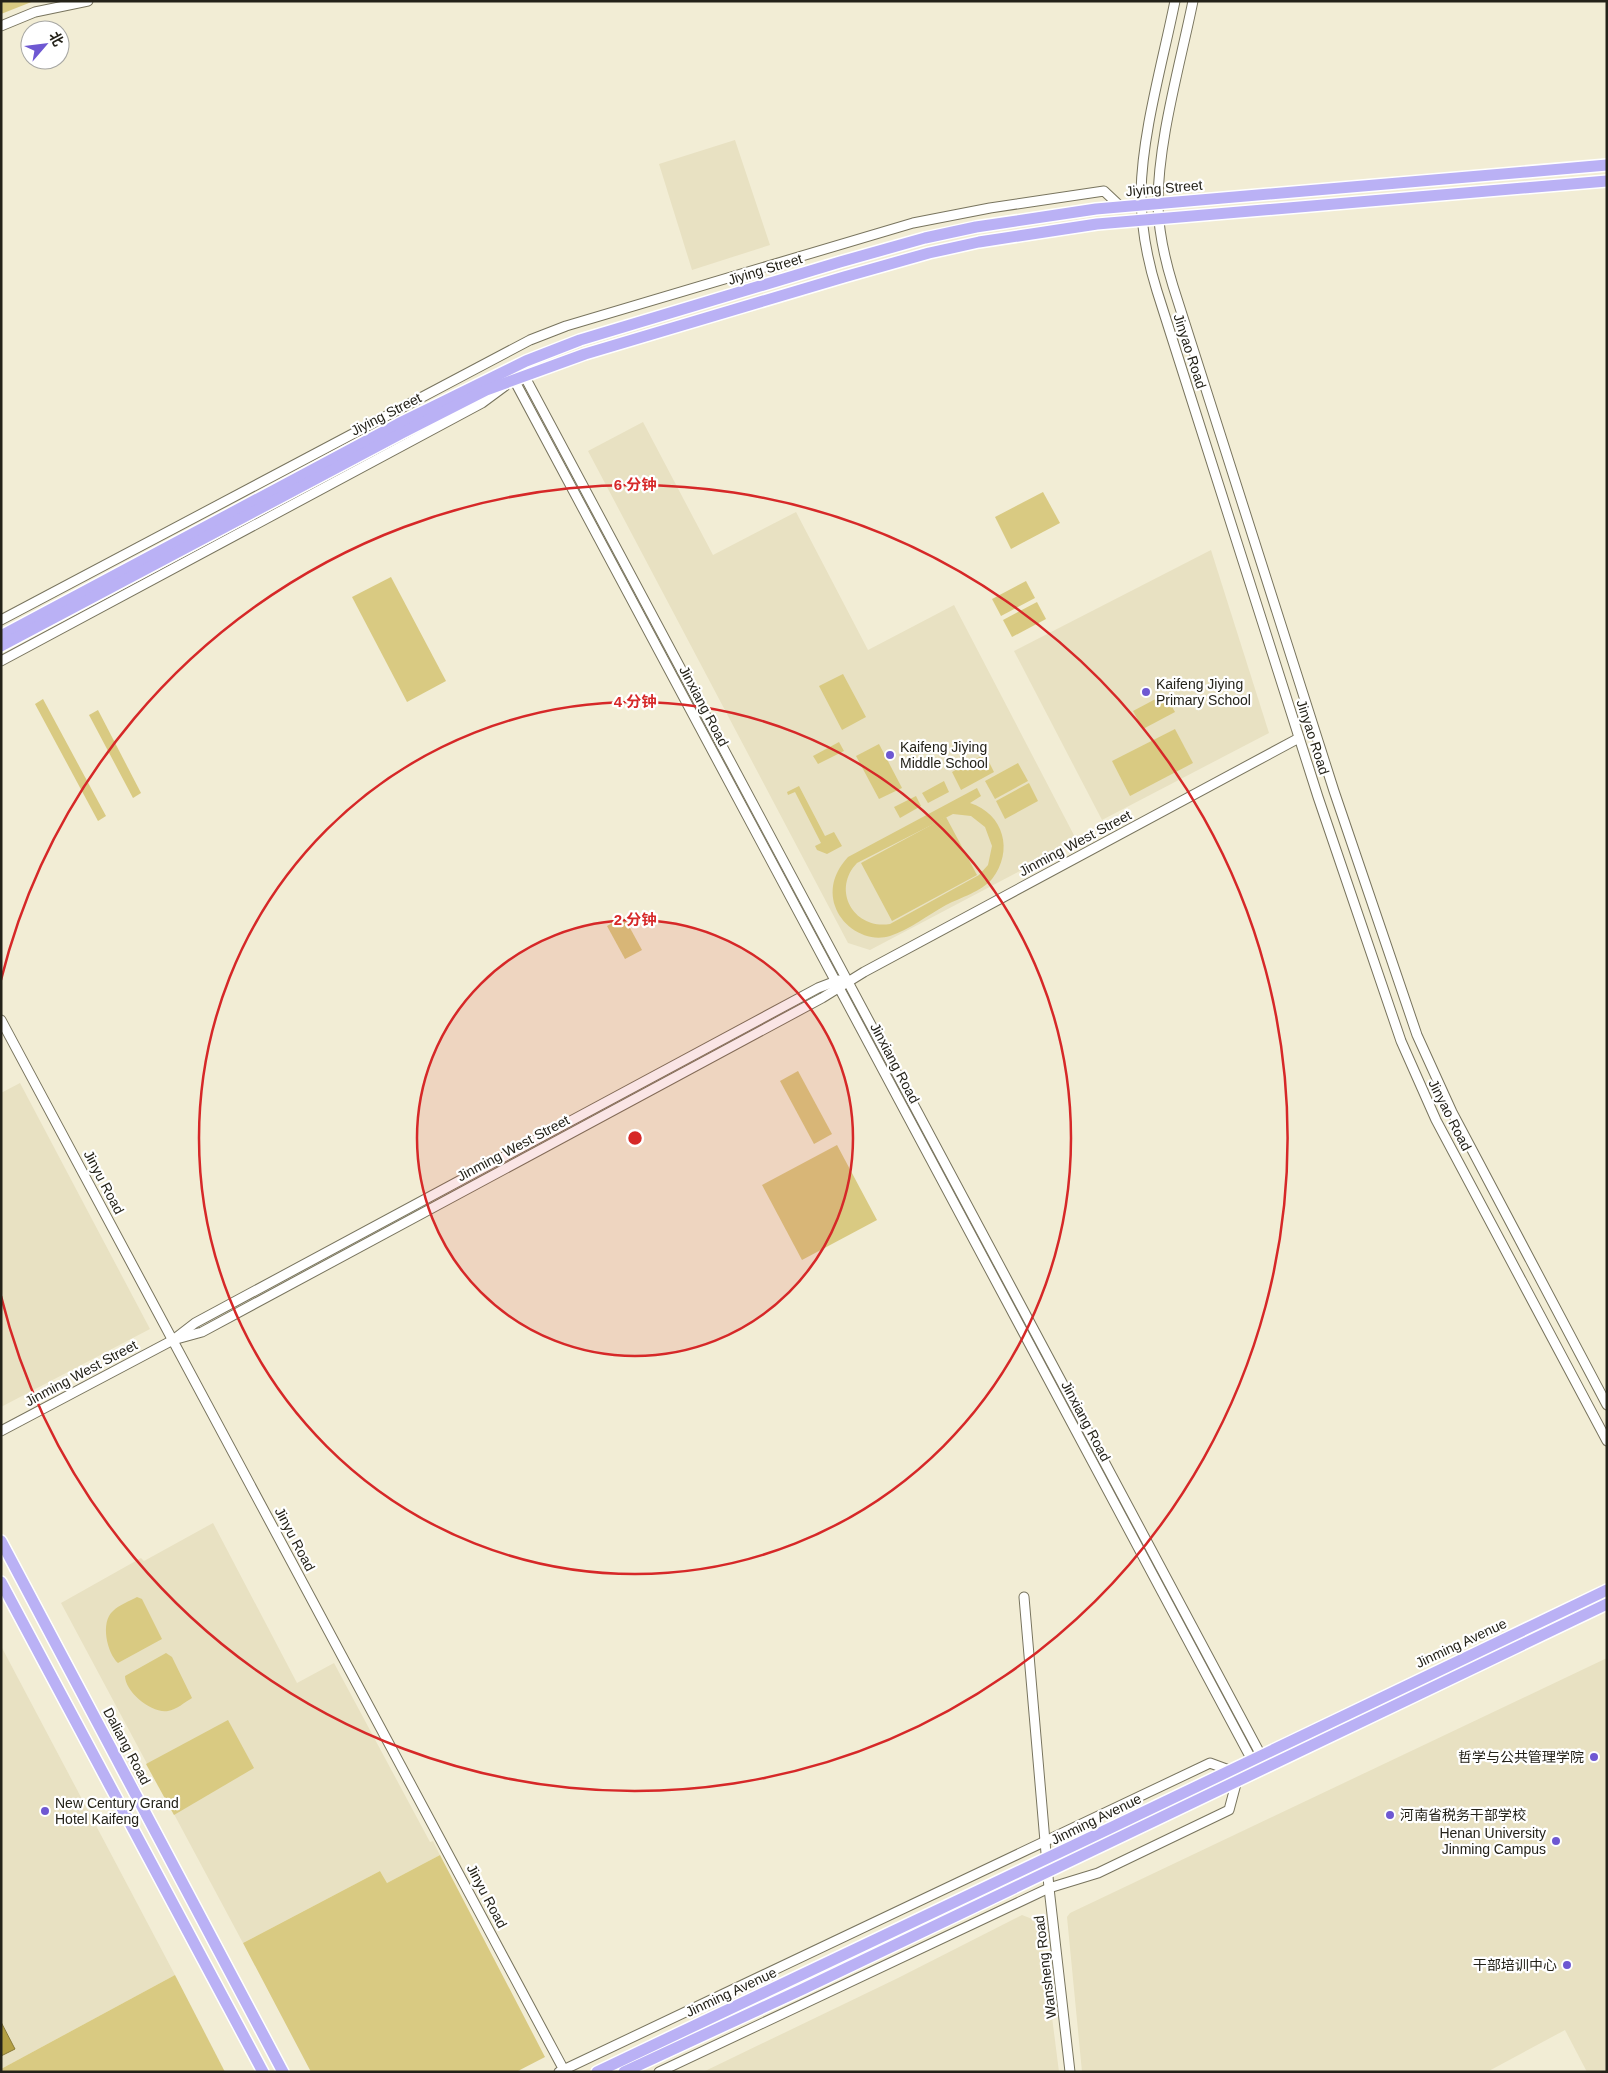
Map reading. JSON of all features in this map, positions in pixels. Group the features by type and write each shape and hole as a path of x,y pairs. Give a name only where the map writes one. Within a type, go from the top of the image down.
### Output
{"main road":[{"name":"Jiying Street","path":"1,636 389,429 516,372 580,340 925,238 1015,220 1122,206 1607,165"},
{"name":"Jiying Street","path":"1,646 402,432 486,390 516,372 585,354 929,253 1018,235 1142,220 1607,181"},
{"name":"Daliang Road","path":"1,1541 283,2072"},
{"path":"1,1582 263,2072"},
{"name":"Jinming Avenue","path":"598,2072 1047,1860 1229,1770 1607,1590"},
{"name":"Jinming Avenue","path":"624,2072 1048,1872 1607,1604"}],"street":[{"path":"1,26 35,12 88,1"},
{"name":"Jinyao Road","path":"1176,1 1147,139 1142,205 1142,220 1147,253 1156,291 1299,738 1388,1005 1425,1096 1607,1441"},
{"name":"Jinyao Road","path":"1193,1 1164,142 1158,203 1163,249 1179,305 1331,782 1417,1035 1452,1112 1607,1405"},
{"path":"1,620 530,340 566,326 913,223 999,206 1104,192 1122,206"},
{"path":"1,661 474,408 516,372"},
{"name":"Jinxiang Road","path":"516,372 847,980 1256,1757"},
{"name":"Jinxiang Road","path":"516,372 837,985 1262,1768"},
{"name":"Jinming West Street","path":"1,1431 173,1340 195,1323 669,1067 818,988 837,985 864,972 1299,738"},
{"name":"Jinyu Road","path":"1,1020 563,2071"},
{"name":"Wansheng Road","path":"1024,1597 1049,1888 1070,2072"},
{"path":"563,2071 1046,1840 1210,1764 1229,1770"},
{"path":"660,2072 1049,1888 1098,1873 1229,1810 1238,1780"}],"shaded area":[{"path":"1,1 34,1 1,14"},
{"path":"735,140 770,245 692,270 659,164"},
{"name":"Kaifeng Jiying Middle School","path":"643,422 713,555 796,512 868,650 954,605 1077,841 870,950 848,943 588,451"},
{"path":"1043,492 1060,523 1011,549 995,517"},
{"name":"Kaifeng Jiying Primary School","path":"1211,550 1269,733 1102,820 1014,651"},
{"path":"391,577 446,681 407,702 352,597"},
{"path":"1026,581 1035,598 1001,616 992,599"},
{"path":"1037,602 1046,619 1012,637 1003,620"},
{"path":"843,674 866,717 842,730 819,686"},
{"path":"1165,694 1175,712 1143,729 1133,711"},
{"path":"43,699 106,816 98,821 35,704"},
{"path":"98,710 141,793 133,798 89,715"},
{"path":"1175,729 1193,763 1130,796 1112,761"},
{"path":"839,742 844,751 818,764 813,756"},
{"path":"879,744 902,788 879,799 856,756"},
{"path":"985,754 994,772 961,790 952,772"},
{"path":"1018,763 1028,781 995,799 985,781"},
{"path":"944,781 949,792 928,803 922,793"},
{"path":"1029,783 1038,801 1005,819 996,801"},
{"path":"799,786 825,836 834,832 842,846 827,854 817,850 815,846 821,843 795,792 788,795 787,792"},
{"path":"977,788 981,796 970,803 982,808 998,824 1004,846 999,868 988,883 977,891 946,905 904,930 881,938 856,932 838,914 833,899 834,880 848,857","holes":["953,814 971,816 985,827 992,846 988,865 979,875 890,924 877,924 866,921 850,906 846,885 849,874 857,863"]},
{"path":"916,796 921,806 900,818 894,807"},
{"path":"946,817 977,875 892,921 861,863"},
{"path":"624,917 642,950 625,959 607,926"},
{"path":"798,1071 832,1134 814,1144 780,1081"},
{"path":"20,1083 150,1329 1,1407 1,1093"},
{"path":"837,1145 877,1220 802,1260 762,1185"},
{"path":"213,1523 297,1683 334,1663 430,1842 433,1841 440,1855 387,1883 380,1871 243,1943 61,1603 141,1558 144,1561"},
{"path":"137,1597 142,1599 162,1639 118,1663 108,1645 106,1637 107,1622 115,1609"},
{"name":"New Century Grand Hotel Kaifeng","path":"1,1646 175,1975 1,2069 1,2056 15,2048 1,2022"},
{"path":"166,1653 172,1657 192,1698 174,1709 162,1711 140,1701 129,1689 125,1676"},
{"name":"河南省税务干部学校","path":"1607,1658 1607,2072 1587,2072 1565,2030 1487,2072 1082,2072 1067,1917 1070,1913"},
{"path":"228,1720 254,1768 174,1815 146,1764"},
{"path":"440,1855 545,2057 516,2072 311,2072 243,1943 380,1871 387,1883"},
{"path":"1022,1915 1040,1922 1059,2072 703,2072 898,1978"},
{"path":"175,1975 225,2072 1,2072 1,2069"},
{"path":"1,2022 15,2049 1,2056"}],"place":[{"name":"Kaifeng Jiying Primary School","path":"1146,692"},
{"name":"Kaifeng Jiying Middle School","path":"890,755"},
{"name":"哲学与公共管理学院","path":"1594,1757"},
{"name":"New Century Grand Hotel Kaifeng","path":"45,1811"},
{"name":"河南省税务干部学校","path":"1390,1815"},
{"name":"Henan University Jinming Campus","path":"1556,1841"},
{"name":"干部培训中心","path":"1567,1965"}]}
